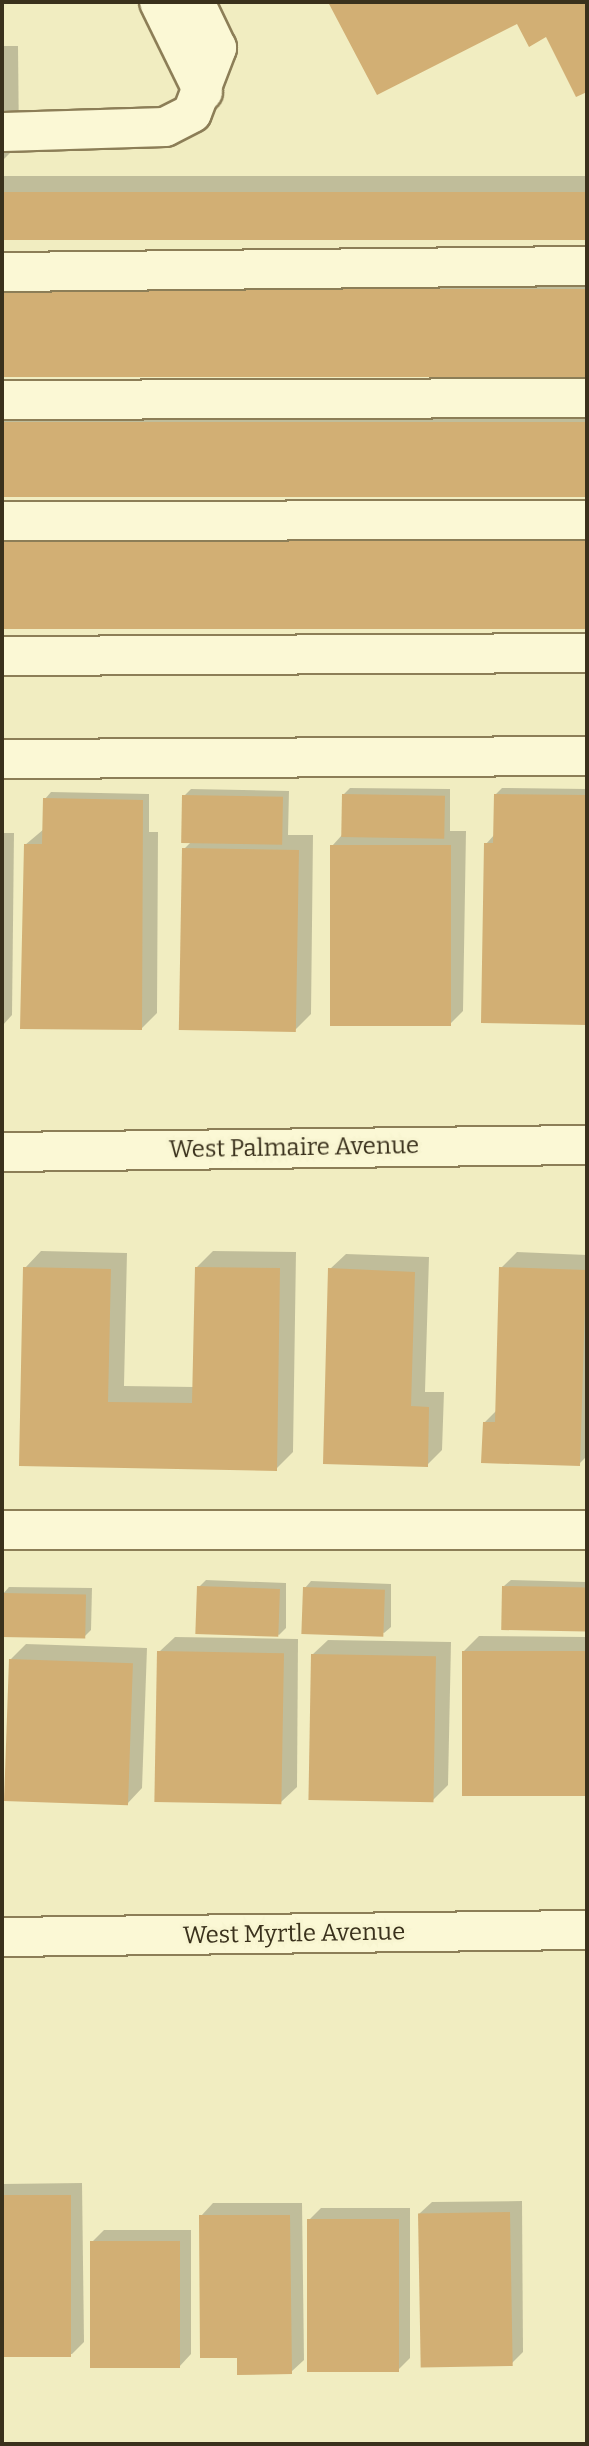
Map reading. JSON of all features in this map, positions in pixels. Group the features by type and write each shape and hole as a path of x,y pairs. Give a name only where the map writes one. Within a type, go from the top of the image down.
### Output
{"street":[{"path":"159,2 202,92"},
{"path":"4,132 165,127 192,113 217,48 195,2"},
{"path":"2,272 587,267"},
{"path":"2,400 587,398"},
{"path":"2,521 587,520"},
{"path":"2,656 587,653"},
{"path":"2,759 587,756"},
{"name":"West Palmaire Avenue","path":"2,1152 587,1145"},
{"path":"2,1530 587,1530"},
{"name":"West Myrtle Avenue","path":"2,1937 587,1930"}],"building":[{"path":"328,2 587,2 587,92 576,97 546,37 529,47 517,24 377,95"},
{"path":"2,192 587,192 587,240 2,240"},
{"path":"2,289 587,289 587,377 2,377"},
{"path":"2,422 587,422 587,497 2,497"},
{"path":"2,541 587,541 587,629 2,629"},
{"path":"342,794 445,796 444,839 341,837"},
{"path":"494,794 587,795 587,1025 481,1023 484,843 493,843"},
{"path":"182,795 283,797 282,845 181,843"},
{"path":"43,798 143,800 142,1030 20,1029 24,844 42,844"},
{"path":"330,845 451,845 451,1026 330,1026"},
{"path":"182,848 299,850 296,1032 179,1030"},
{"path":"23,1267 111,1269 108,1402 192,1403 195,1267 280,1268 277,1471 19,1466"},
{"path":"499,1267 586,1270 580,1466 481,1463 483,1422 495,1422"},
{"path":"328,1268 415,1272 411,1406 429,1407 428,1467 323,1464"},
{"path":"197,1586 280,1589 278,1637 195,1634"},
{"path":"502,1586 587,1587 586,1631 501,1630"},
{"path":"303,1587 385,1590 383,1637 301,1634"},
{"path":"2,1593 86,1594 85,1638 2,1637"},
{"path":"157,1651 284,1653 281,1804 154,1802"},
{"path":"462,1651 587,1651 587,1796 462,1796"},
{"path":"311,1654 436,1656 433,1802 308,1800"},
{"path":"9,1659 133,1663 128,1805 4,1801"},
{"path":"2,2195 71,2195 71,2357 2,2357"},
{"path":"510,2212 513,2366 421,2368 418,2214"},
{"path":"199,2215 290,2215 292,2374 237,2375 237,2358 200,2358"},
{"path":"307,2219 399,2219 399,2372 307,2372"},
{"path":"90,2241 180,2241 180,2368 90,2368"}]}
